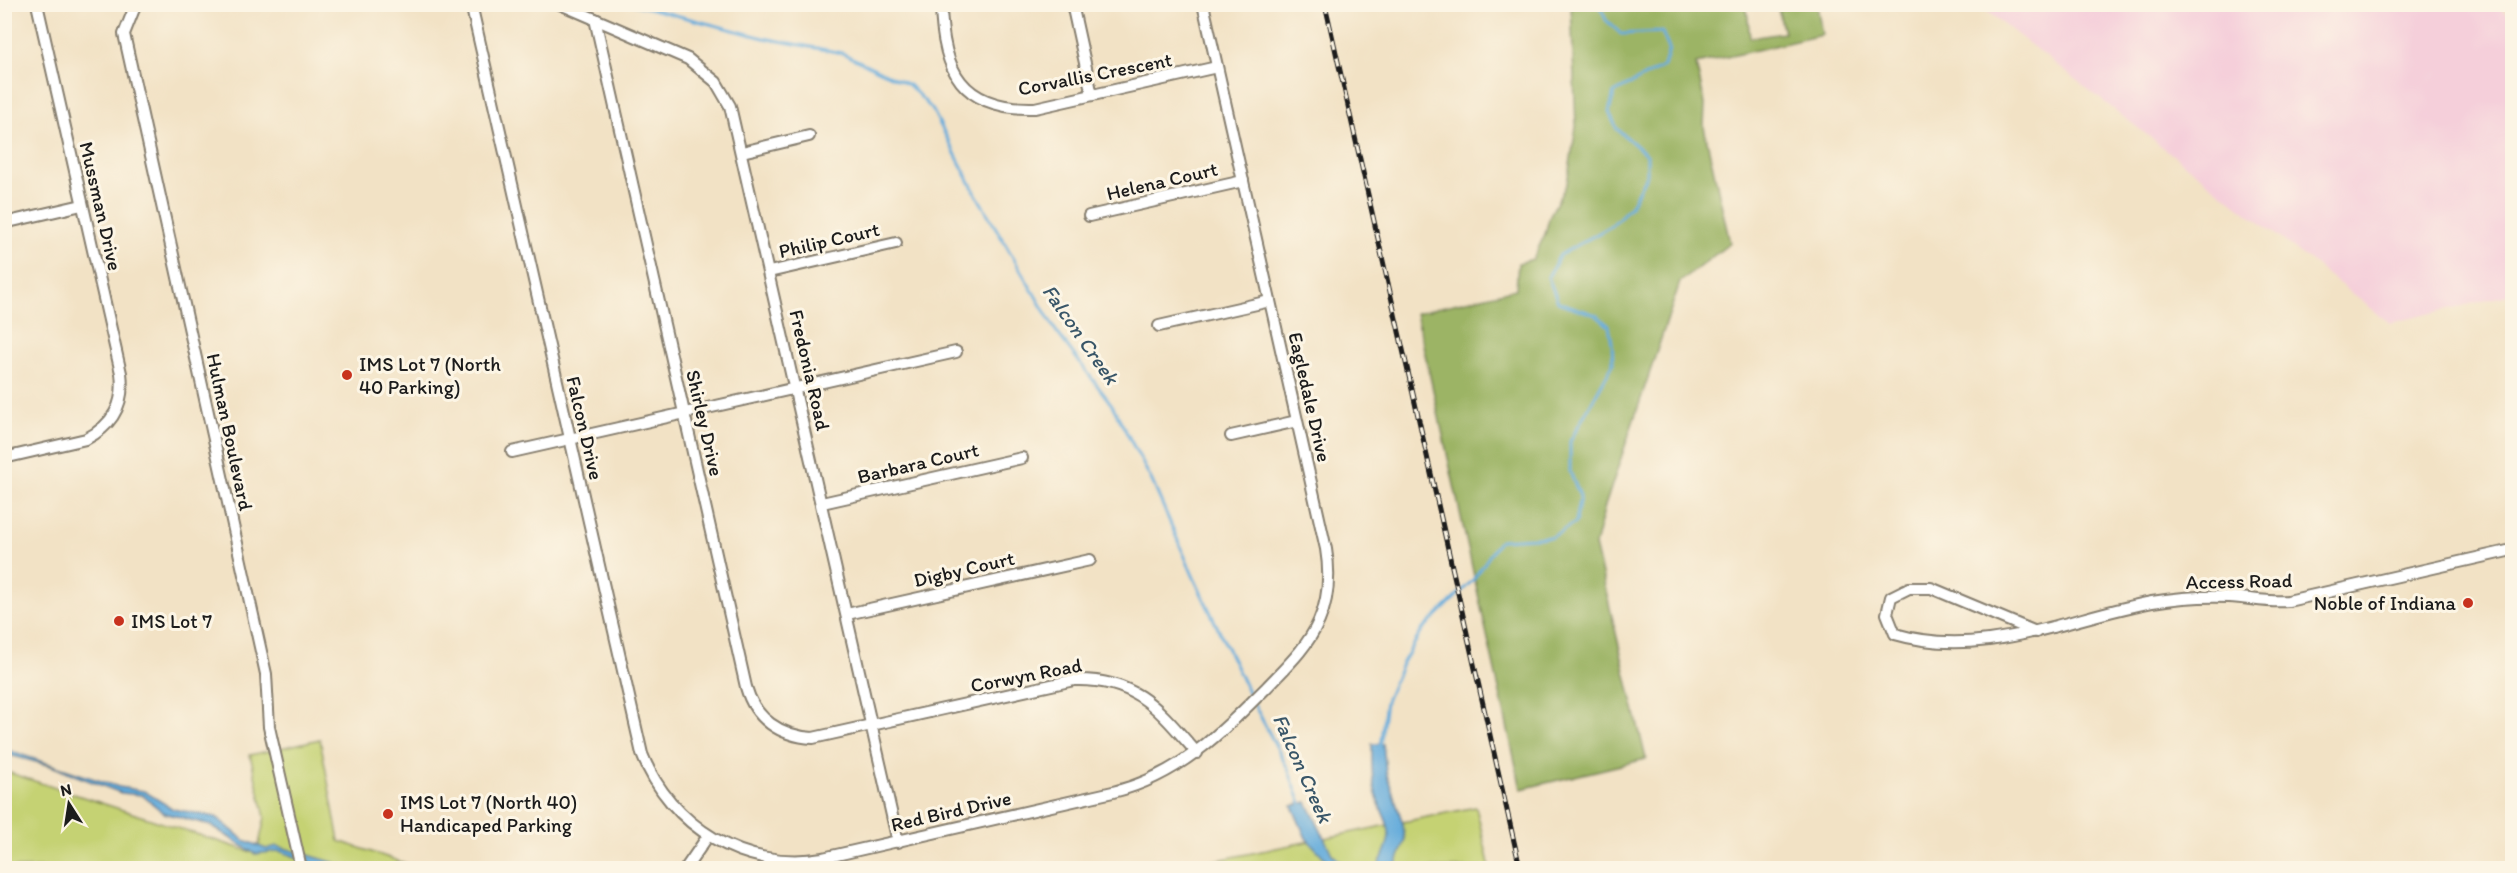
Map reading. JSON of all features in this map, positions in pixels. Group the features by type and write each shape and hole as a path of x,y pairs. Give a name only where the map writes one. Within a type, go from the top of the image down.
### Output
{"street":[{"name":"Mussman Drive","path":"4,458 86,440 102,430 115,415 122,395 121,373 37,4"},
{"name":"Hulman Boulevard","path":"136,4 124,34 266,674 269,727 301,868"},
{"name":"Falcon Drive","path":"471,4 639,747 651,776 667,798 686,819 708,836"},
{"name":"Fredonia Road","path":"560,4 676,52 703,69 726,98 742,152 898,842"},
{"name":"Corvallis Crescent","path":"942,4 942,35 949,62 964,85 978,97 1008,108 1021,109 1217,67"},
{"path":"1072,4 1092,95"},
{"name":"Eagledale Drive","path":"1197,753 1219,736 1310,639 1323,609 1328,586 1326,549 1203,4"},
{"name":"Shirley Drive","path":"595,19 746,687 753,705 772,726 797,737 822,737 872,725"},
{"path":"742,152 810,136"},
{"name":"Helena Court","path":"1089,216 1243,181"},
{"path":"4,223 82,205"},
{"name":"Philip Court","path":"769,272 896,243"},
{"path":"1159,326 1270,301"},
{"path":"512,452 956,352"},
{"path":"1231,436 1297,421"},
{"name":"Barbara Court","path":"822,503 1022,458"},
{"name":"Access Road","path":"2036,632 1931,588 1909,588 1891,597 1887,614 1896,634 1916,640 1971,643 2036,632 2152,602 2208,597 2270,603 2289,601 2512,549"},
{"name":"Digby Court","path":"847,614 1090,560"},
{"name":"Corwyn Road","path":"872,725 1074,680 1093,680 1125,687 1145,698 1197,753"},
{"name":"Red Bird Drive","path":"708,836 749,854 794,861 823,858 1119,791 1166,772 1197,753"},
{"path":"686,868 708,836"}],"shaded area":[{"path":"1979,5 2495,5 2512,19 2512,294 2390,323"}],"green space":[{"path":"1571,5 1744,5 1747,10 1750,38 1784,33 1777,5 1817,5 1822,35 1696,64 1705,104 1704,127 1730,243 1680,282 1605,506 1595,545 1646,759 1521,789 1416,313 1516,289 1518,263 1533,259 1545,234 1550,215 1567,183 1576,127"},
{"path":"320,739 339,841 419,868 5,868 4,771 257,854 265,817 250,755"},
{"path":"1476,807 1490,868 1179,868"}],"water":[{"path":"1372,744 1383,744 1386,772 1403,824 1405,841 1395,868 1377,868 1388,842 1389,833 1374,786"},
{"path":"4,749 119,787 144,791 173,809 216,817 244,840 266,849 277,846 353,868 327,868 279,851 255,854 210,825 164,813 142,795 121,793 51,766 5,754"},
{"path":"1307,802 1332,854 1348,868 1334,868 1306,838 1292,806"}],"waterway":[{"name":"Falcon Creek","path":"633,4 764,38 842,53 909,85 932,109 976,194 1056,331 1112,405 1152,481 1195,580 1251,698"},
{"path":"1380,747 1386,701 1402,664 1423,629 1473,580 1500,540 1552,537 1575,523 1580,496 1570,472 1570,441 1613,364 1612,343 1609,326 1596,315 1558,302 1548,277 1560,255 1611,226 1630,207 1647,174 1647,155 1617,129 1609,112 1614,93 1664,66 1669,49 1662,32 1621,34 1606,20 1599,4"},
{"name":"Falcon Creek","path":"1254,704 1288,769 1302,806"}],"railway":[{"path":"1325,4 1520,868"}],"place":[{"name":"IMS Lot 7 (North 40 Parking)","path":"347,375"},
{"name":"Noble of Indiana","path":"2468,603"},
{"name":"IMS Lot 7","path":"119,621"},
{"name":"IMS Lot 7 (North 40) Handicaped Parking","path":"388,814"}]}
